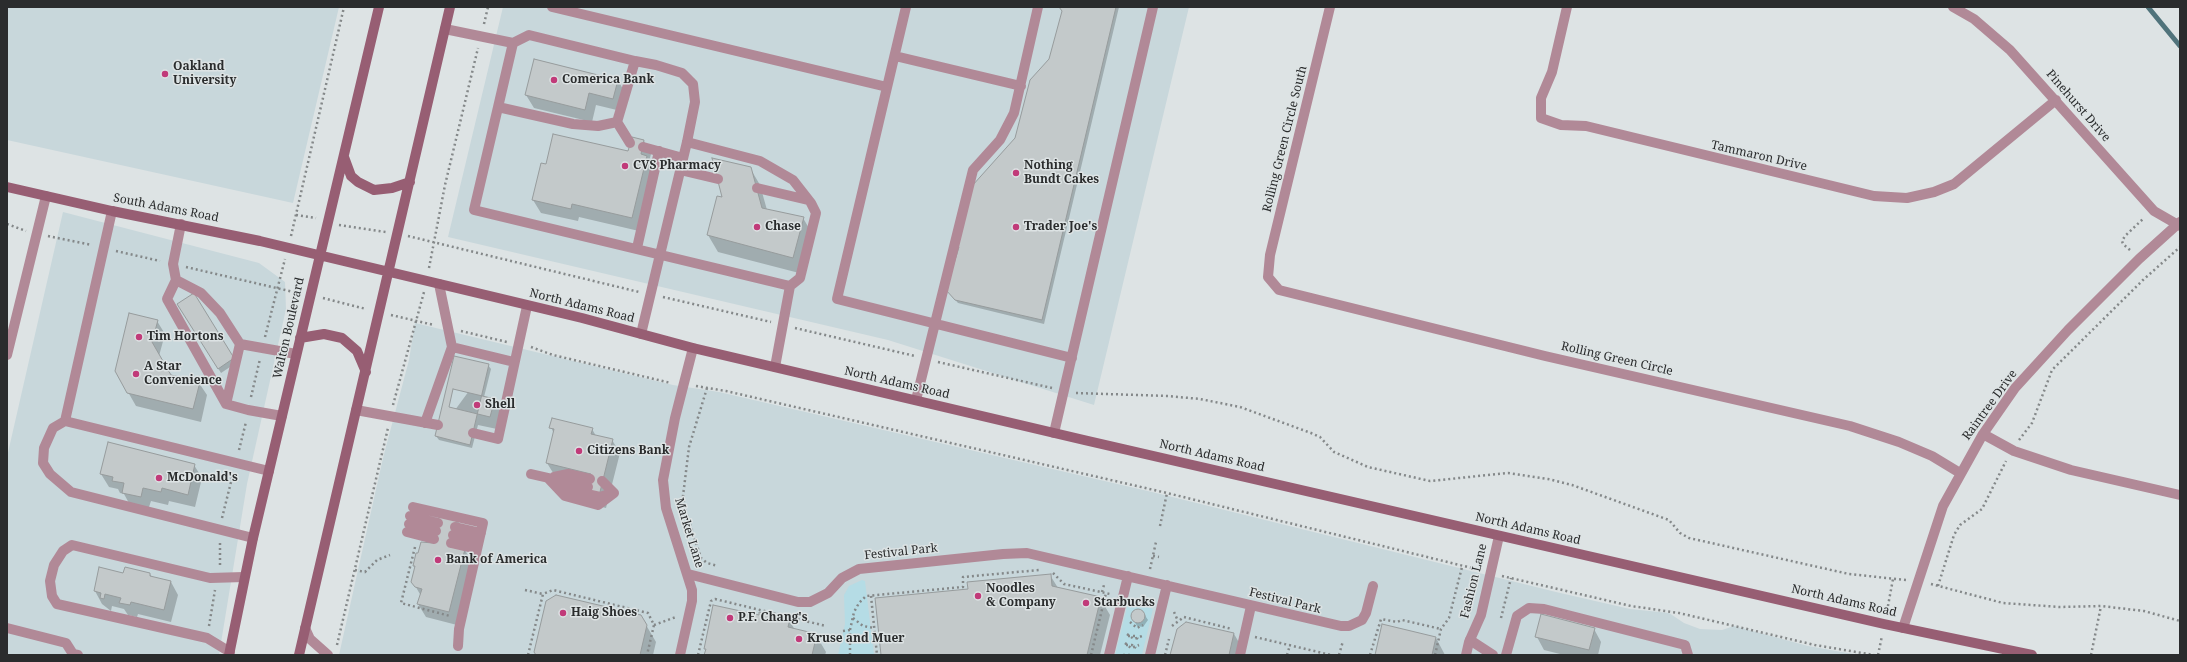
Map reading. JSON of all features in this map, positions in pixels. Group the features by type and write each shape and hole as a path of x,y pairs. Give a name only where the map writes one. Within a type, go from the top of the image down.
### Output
{"main road":[{"name":"Walton Boulevard","path":"229,653 244,576 379,7"},
{"path":"299,655 304,628 390,272 450,7"},
{"path":"343,155 351,176 367,187 383,190 410,182"},
{"name":"South Adams Road","path":"7,187 112,211 181,224 390,272"},
{"name":"North Adams Road","path":"390,272 694,348 1054,433 1903,628 2032,655"},
{"path":"300,338 324,334 342,338 357,351 366,372"}],"street":[{"path":"552,7 887,87"},
{"path":"906,7 837,299 1072,358"},
{"path":"916,400 973,170 1000,140 1014,113 1038,7"},
{"path":"1054,433 1153,7"},
{"name":"Rolling Green Circle South","path":"1268,277 1270,255 1330,7"},
{"name":"Tammaron Drive","path":"1567,7 1552,72 1541,98 1541,118 1561,125 1586,126 1874,196 1907,198 1934,192 1954,184 2056,100"},
{"name":"Pinehurst Drive","path":"1953,7 1974,19 2010,50 2154,211 2179,224"},
{"path":"445,29 513,43 529,35 656,65 682,73 693,84 695,102 687,142 641,334"},
{"path":"513,43 474,210 790,286"},
{"path":"895,56 1021,86"},
{"path":"630,143 617,122 635,61"},
{"path":"498,107 573,124 598,126 617,122"},
{"path":"687,142 760,161 793,180 816,213 800,278 790,286 775,367"},
{"path":"643,147 683,158"},
{"path":"637,248 659,151"},
{"path":"680,170 718,179"},
{"path":"757,188 808,200"},
{"path":"7,355 46,196"},
{"path":"65,421 112,211"},
{"path":"181,224 173,264 176,280 167,299 226,404 248,410 282,416"},
{"name":"Raintree Drive","path":"1903,628 1943,506 1983,434 2015,388 2068,330 2139,259 2179,224"},
{"name":"Rolling Green Circle","path":"1268,277 1279,290 1304,297 1545,356 1850,426 1899,442 1932,456 1960,473"},
{"path":"176,280 202,293 220,313 240,344 226,404"},
{"path":"425,423 452,348 439,284"},
{"path":"473,433 498,439 527,306"},
{"path":"240,344 296,354"},
{"path":"452,348 514,362"},
{"name":"Market Lane","path":"680,655 692,601 692,590 666,508 663,480 675,418 694,348"},
{"path":"356,410 391,415 438,425"},
{"path":"253,538 71,492 50,474 43,462 44,448 53,428 65,421 269,470"},
{"path":"1983,434 2012,450 2071,470 2180,495"},
{"path":"531,474 548,478 589,483"},
{"path":"548,478 565,496 598,505 614,493 601,486"},
{"path":"410,520 436,531 410,520"},
{"path":"410,520 483,523 459,629 458,646"},
{"path":"479,541 453,535 479,541"},
{"name":"Fashion Lane","path":"1466,655 1470,640 1481,615 1499,536"},
{"path":"229,653 207,638 57,604 52,596 50,581 54,565 63,551 72,545 210,578 244,576"},
{"name":"Festival Park","path":"688,574 798,602 810,602 828,594 842,578 859,569 1003,554 1039,554 1330,625 1349,626 1362,620 1366,614 1373,586"},
{"path":"1109,655 1128,576"},
{"path":"1150,655 1167,585"},
{"path":"1240,655 1251,606"},
{"path":"1506,655 1516,616 1529,608 1544,609 1685,645 1688,655"},
{"path":"7,628 66,643 75,655"},
{"path":"304,628 310,639 332,652"},
{"path":"1470,640 1493,655"}],"path":[{"path":"310,218 296,215 344,7"},
{"path":"434,243 445,185 488,7"},
{"path":"2152,272 2123,244 2122,240 2136,225 2154,211"},
{"path":"7,224 25,230"},
{"path":"339,225 387,232"},
{"path":"417,239 1064,391 1078,393 1168,396 1200,399 1240,407 1320,437 1334,452 1368,467 1430,481 1508,473 1548,479 1572,485 1669,520 1680,533 1689,538 1849,574 1918,582 2003,603 2027,606 2101,606 2144,611 2180,621"},
{"path":"1938,586 1954,535 1960,525 1982,509 2012,450 2032,423 2052,370 2152,272 2180,247"},
{"path":"276,288 288,290"},
{"path":"319,298 369,310"},
{"path":"399,317 670,383"},
{"path":"332,652 416,321"},
{"path":"700,387 1167,493 1470,568"},
{"path":"707,388 689,447 683,496 685,509 701,558 706,563 718,566"},
{"path":"1160,526 1167,493"},
{"path":"1150,570 1156,542"},
{"path":"354,570 365,572 377,560 390,555"},
{"path":"1153,556 1159,557"},
{"path":"409,559 411,560 401,603 453,616 451,624"},
{"path":"717,571 719,561"},
{"path":"1435,655 1441,629 1449,618 1462,566"},
{"path":"850,655 850,630 852,617 863,598 963,587 963,577 1030,570 1044,571"},
{"path":"1050,572 1064,584 1116,595"},
{"path":"1500,624 1509,577 1631,606 1692,615 1815,645 1874,655"},
{"path":"1890,594 1893,579"},
{"path":"1091,655 1104,592 1104,585"},
{"path":"525,590 543,594 553,590 648,613 654,625 647,655"},
{"path":"1142,602 1144,591"},
{"path":"528,655 543,594"},
{"path":"871,596 877,655"},
{"path":"698,655 711,601 715,599 826,626"},
{"path":"1128,600 1154,606"},
{"path":"2091,655 2101,606"},
{"path":"654,625 677,617"},
{"path":"852,617 863,626 874,628"},
{"path":"1165,655 1172,625 1184,618 1233,629"},
{"path":"1128,620 1132,626 1137,628 1145,623"},
{"path":"1370,655 1381,620 1397,622 1402,620 1441,629"},
{"path":"843,631 850,630"},
{"path":"1125,632 1128,636"},
{"path":"1124,637 1128,636 1138,638 1142,636"},
{"path":"1253,637 1331,655"},
{"path":"1135,647 1141,643 1138,638"},
{"path":"1123,641 1126,645"},
{"path":"1339,655 1343,641"},
{"path":"1122,647 1126,645 1135,647 1139,651"},
{"path":"1287,655 1290,645"},
{"path":"1878,655 1880,647"},
{"path":"1123,655 1132,655"}],"shaded area":[{"name":"Oakland University","path":"7,7 339,7 293,203 7,140"},
{"path":"503,7 1189,7 1094,405 888,340 448,237"},
{"path":"63,212 259,263 285,282 286,309 247,484 219,655 7,655 7,457"},
{"path":"415,323 673,385 719,392 1152,492 1556,592 1630,609 1669,613 1684,623 1700,629 1722,630 1734,626 1808,646 1859,655 339,655 383,458 409,360"},
{"path":"862,580 865,581 874,655 838,655 845,624 844,595 849,586"},
{"path":"1128,603 1139,604 1153,609 1142,655 1115,655"}],"building":[{"path":"1059,7 1116,7 1042,320 955,300 946,290 959,247 956,246 972,186 1015,138 1030,80 1049,59 1062,11"},
{"path":"534,59 618,80 613,99 589,93 585,110 525,95"},
{"name":"CVS Pharmacy","path":"553,134 628,151 632,137 644,140 641,154 647,156 632,218 572,204 571,209 532,200 541,163 546,164"},
{"path":"712,158 751,167 762,208 804,217 793,258 707,235 717,196 722,197"},
{"path":"194,293 234,358 218,369 177,304"},
{"path":"129,313 158,320 152,342 171,375 200,382 193,409 127,393 115,371"},
{"path":"454,356 489,364 470,445 435,436"},
{"path":"453,389 495,399 490,417 449,407"},
{"name":"Citizens Bank","path":"552,418 593,428 591,434 613,439 599,496 587,493 591,474 546,463 554,429 549,428"},
{"path":"108,442 195,464 188,495 162,488 161,492 143,488 141,497 122,493 124,483 112,481 113,477 100,474"},
{"name":"Bank of America","path":"440,513 457,518 450,547 465,549 449,612 417,604 422,589 415,587 411,582 415,566 413,566 416,553 418,553 421,542 433,543"},
{"path":"99,567 123,573 125,567 150,573 150,576 171,581 164,610 131,602 130,605 119,603 121,598 105,594 104,599 100,598 101,593 94,591"},
{"path":"1051,574 1052,586 1101,597 1087,655 881,655 875,598 968,589 967,582"},
{"path":"556,595 641,615 647,625 640,655 536,655 534,652 546,601"},
{"path":"713,605 759,615 759,612 790,619 788,627 817,634 812,655 704,655"},
{"path":"1135,609 1141,609 1145,613 1145,619 1141,623 1135,623 1131,619 1131,613"},
{"path":"1541,614 1595,628 1589,650 1535,637"},
{"path":"1186,622 1234,633 1229,655 1170,655 1177,629"},
{"path":"1382,624 1436,637 1432,655 1375,655"}],"waterway":[{"path":"2148,7 2180,46"}],"place":[{"name":"Oakland University","path":"165,74"},
{"name":"Comerica Bank","path":"554,80"},
{"name":"CVS Pharmacy","path":"625,166"},
{"name":"Nothing Bundt Cakes","path":"1016,173"},
{"name":"Chase","path":"757,227"},
{"name":"Trader Joe's","path":"1016,227"},
{"name":"Tim Hortons","path":"139,337"},
{"name":"A Star Convenience","path":"136,374"},
{"name":"Shell","path":"477,405"},
{"name":"Citizens Bank","path":"579,451"},
{"name":"McDonald's","path":"159,478"},
{"name":"Bank of America","path":"438,560"},
{"name":"Noodles & Company","path":"978,596"},
{"name":"Starbucks","path":"1086,603"},
{"name":"Haig Shoes","path":"563,613"},
{"name":"P.F. Chang's","path":"730,618"},
{"name":"Kruse and Muer","path":"799,639"}]}
